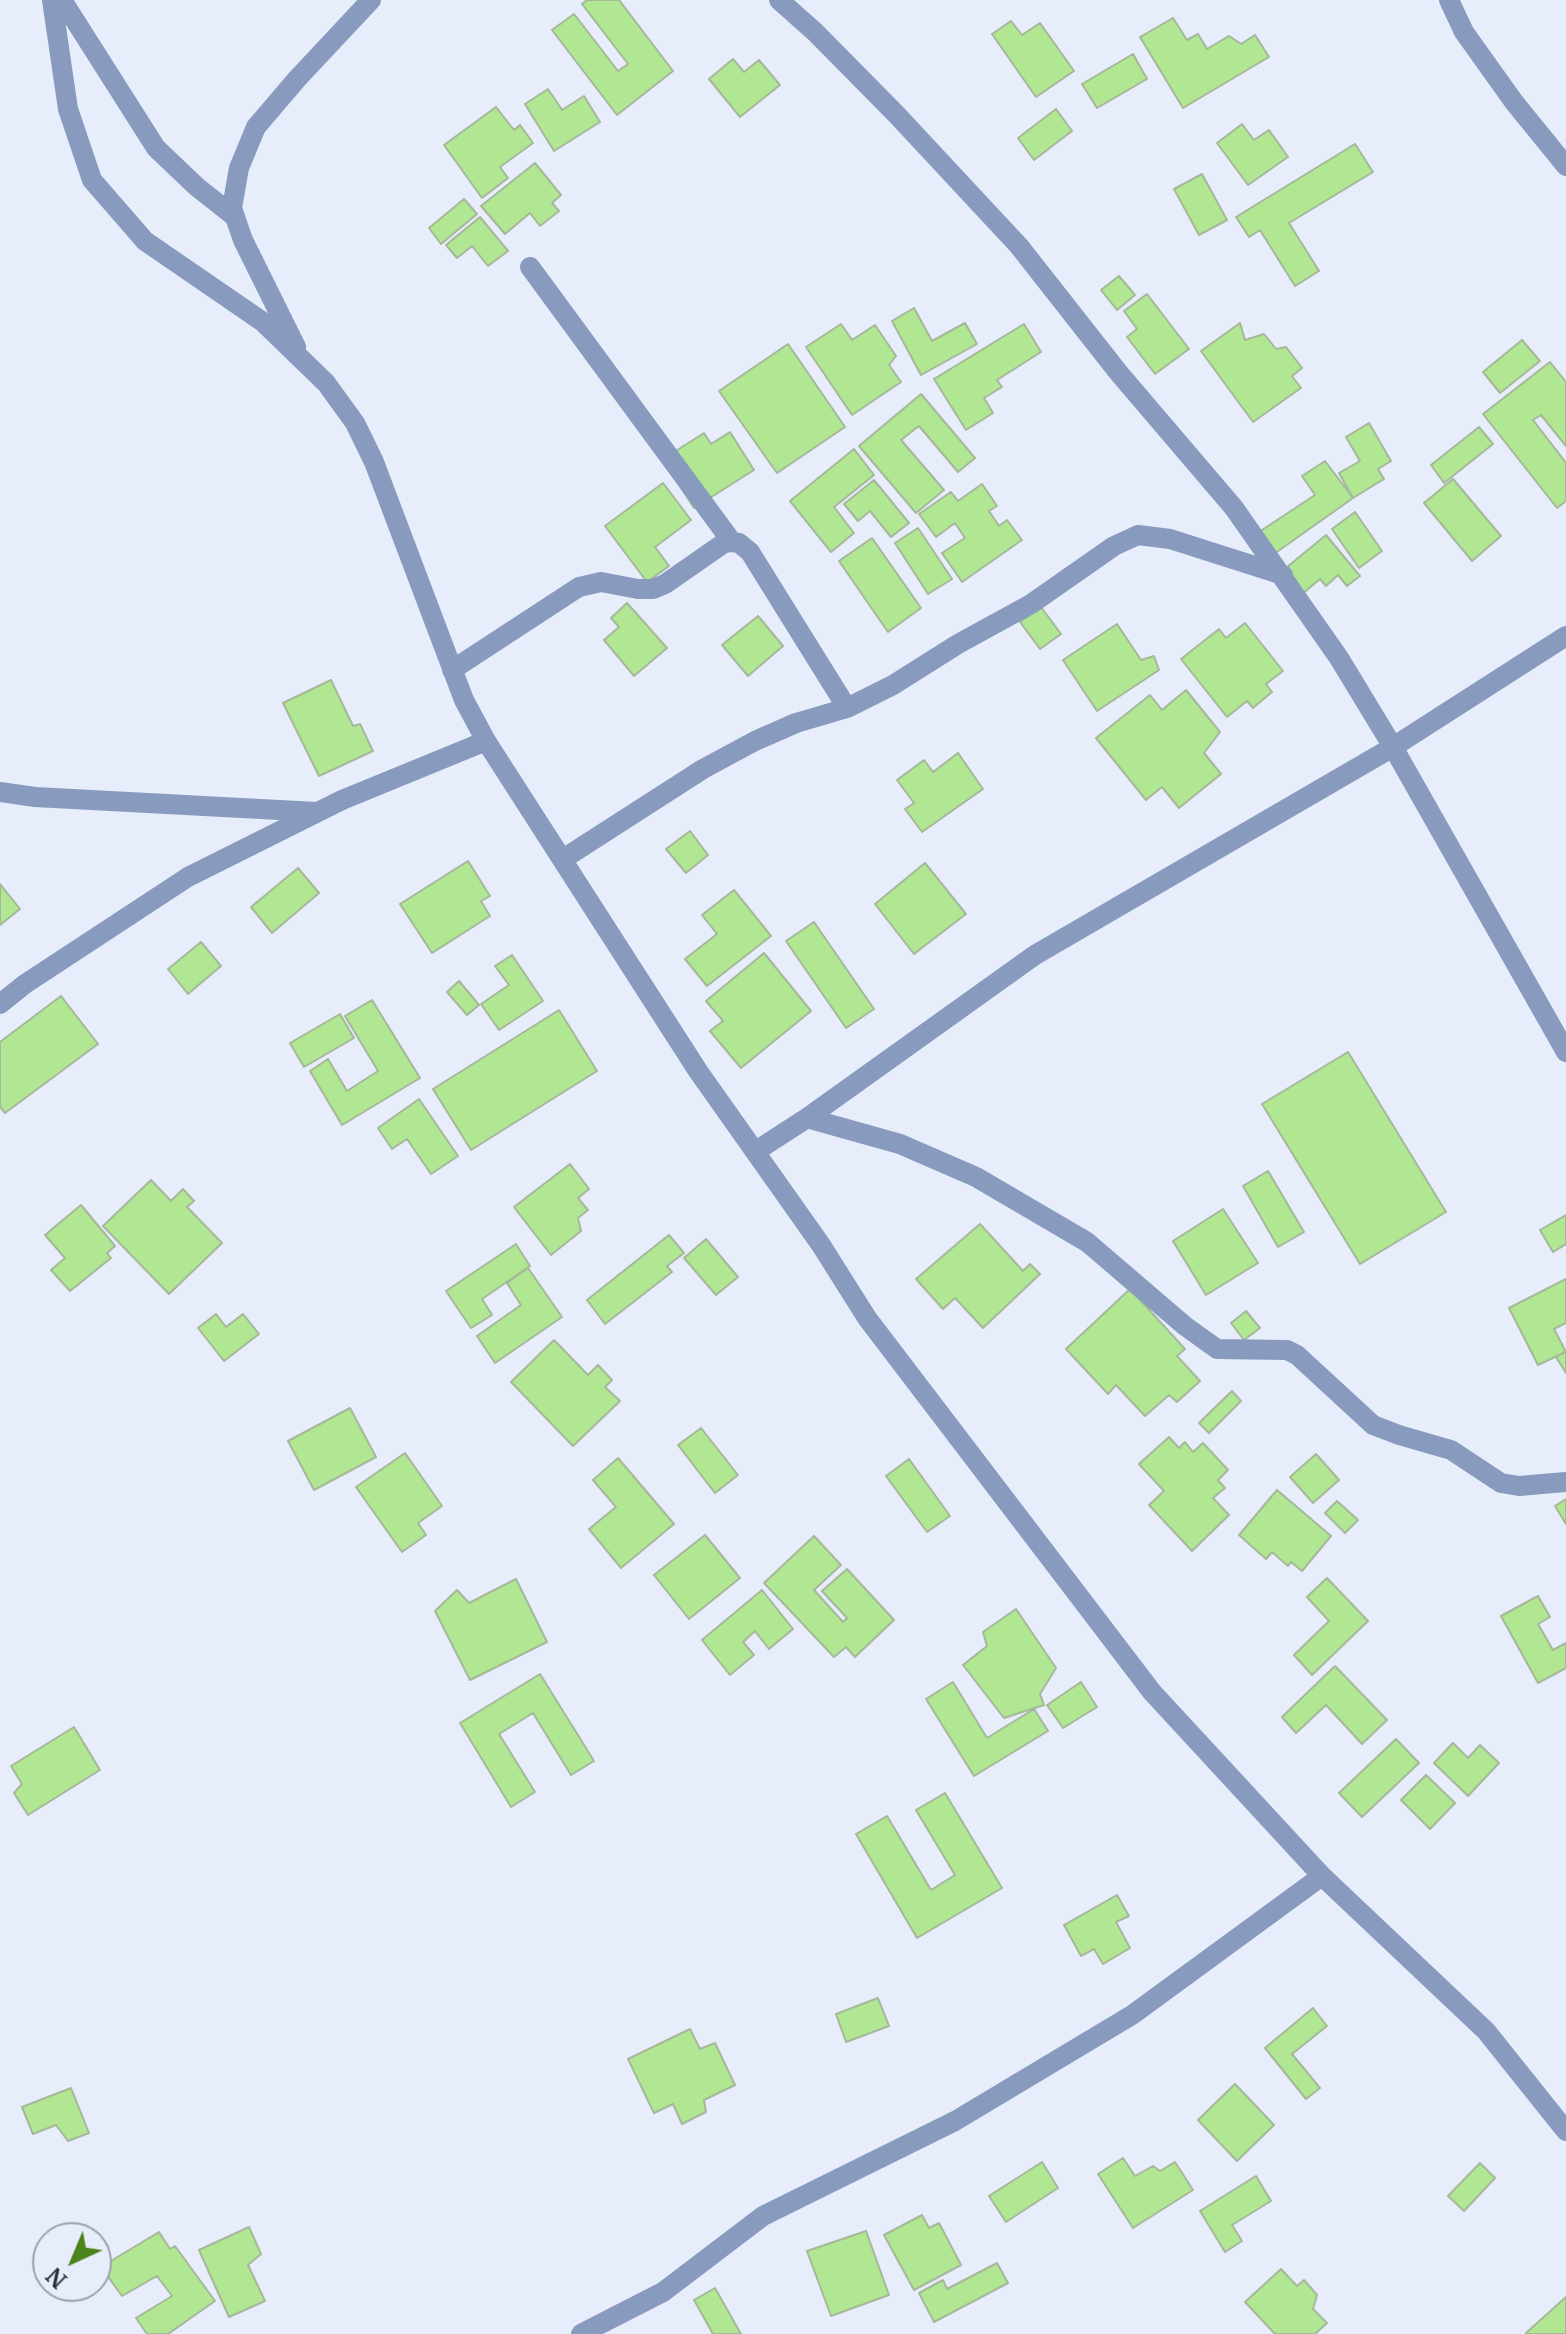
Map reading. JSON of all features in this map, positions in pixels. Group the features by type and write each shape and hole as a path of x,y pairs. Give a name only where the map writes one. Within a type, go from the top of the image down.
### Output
{"street":[{"path":"52,0 68,109 92,180 145,241 263,322 326,383 355,423 374,462 464,700 486,741 698,1071 756,1151 867,1318 1152,1692 1322,1876 1486,2031 1566,2131"},
{"path":"62,0 156,148 197,187 235,217"},
{"path":"303,361 243,240 232,208 239,168 256,127 371,0"},
{"path":"779,0 896,114 1019,246 1118,372 1234,508 1339,658 1566,1052"},
{"path":"1449,0 1464,32 1514,102 1566,166"},
{"path":"530,267 732,542"},
{"path":"563,859 703,769 755,741 796,723 847,708 893,685 958,644 1031,604 1114,546 1138,535 1170,539 1283,575"},
{"path":"452,670 579,587 601,582 653,589 724,543 732,542 739,543 750,552 847,708"},
{"path":"756,1151 1035,955 1393,747 1566,636"},
{"path":"0,1004 25,984 188,877 317,812 486,741"},
{"path":"0,792 35,797 317,812"},
{"path":"807,1118 900,1144 976,1177 1087,1242 1185,1326 1217,1349 1287,1350 1297,1355 1373,1425 1451,1450 1501,1483 1519,1486 1566,1482"},
{"path":"581,2334 663,2292 763,2216 955,2121 1132,2015 1322,1876"}],"building":[{"path":"587,0 619,0 673,71 617,115 552,30 574,14 618,71 628,64 582,4"},
{"path":"1173,18 1187,40 1198,34 1207,49 1229,36 1241,44 1255,35 1269,57 1183,108 1140,37"},
{"path":"1011,21 1022,35 1040,23 1074,71 1036,97 992,34"},
{"path":"1133,54 1147,79 1097,108 1082,84"},
{"path":"733,59 744,72 759,60 780,85 740,117 709,79"},
{"path":"548,89 562,110 584,96 600,122 554,151 525,104"},
{"path":"496,107 514,130 520,125 533,143 500,167 508,178 482,198 444,145"},
{"path":"1056,109 1072,131 1034,160 1018,138"},
{"path":"1242,124 1254,140 1269,130 1288,157 1248,185 1217,143"},
{"path":"1355,144 1373,172 1289,223 1319,271 1295,286 1260,230 1249,237 1236,217"},
{"path":"535,163 561,195 552,203 559,211 540,226 530,213 505,234 481,206"},
{"path":"1202,174 1227,220 1199,235 1174,189"},
{"path":"464,199 477,214 441,244 429,228"},
{"path":"480,217 508,251 488,266 472,246 457,258 446,245"},
{"path":"1119,276 1135,295 1117,310 1101,290"},
{"path":"1147,294 1189,349 1155,374 1127,337 1137,329 1124,311"},
{"path":"914,308 932,341 965,323 977,344 921,375 892,321"},
{"path":"1240,323 1245,340 1264,334 1276,349 1286,347 1302,368 1292,376 1301,388 1253,422 1201,351"},
{"path":"841,324 852,340 875,325 896,356 889,365 901,382 852,415 806,347"},
{"path":"1024,324 1041,352 997,380 1002,387 984,398 993,413 966,430 934,379"},
{"path":"1522,340 1540,361 1500,393 1483,372"},
{"path":"788,344 845,427 777,473 719,391"},
{"path":"1550,362 1566,382 1566,446 1541,415 1533,420 1566,463 1566,501 1557,508 1483,414"},
{"path":"921,394 975,458 958,472 919,426 901,440 944,490 916,513 859,446"},
{"path":"1369,423 1391,461 1378,469 1384,479 1353,498 1339,473 1360,461 1346,437"},
{"path":"1479,427 1493,444 1444,483 1431,465"},
{"path":"730,432 754,470 694,508 663,459 704,433 711,444"},
{"path":"854,449 874,475 834,507 854,533 831,552 790,501"},
{"path":"1325,461 1353,498 1274,554 1259,532 1315,495 1302,476"},
{"path":"1453,479 1501,536 1472,561 1424,503"},
{"path":"874,480 909,523 891,537 870,511 858,521 844,504"},
{"path":"663,483 691,520 655,547 669,566 647,582 605,526"},
{"path":"982,484 997,506 989,511 999,526 1007,520 1022,540 962,582 942,553 965,538 955,523 936,537 919,514 951,492 958,501"},
{"path":"1355,512 1382,551 1359,568 1332,529"},
{"path":"918,528 952,579 928,594 895,543"},
{"path":"1326,535 1360,576 1347,586 1338,575 1326,586 1320,579 1301,595 1281,572"},
{"path":"872,538 921,608 888,632 839,561"},
{"path":"627,603 667,648 634,676 604,640 619,627 611,618"},
{"path":"1041,607 1061,634 1040,649 1020,622"},
{"path":"758,616 783,646 748,676 722,645"},
{"path":"1245,623 1283,671 1266,684 1272,692 1253,708 1247,701 1227,717 1181,659 1219,629 1226,638"},
{"path":"1117,624 1141,660 1154,656 1159,670 1097,711 1063,660"},
{"path":"331,680 353,726 360,724 373,751 319,776 283,703"},
{"path":"1186,690 1220,732 1204,753 1221,774 1179,808 1162,787 1146,800 1096,738 1150,695 1162,710"},
{"path":"958,753 983,789 922,832 905,809 914,803 897,780 924,760 933,772"},
{"path":"690,831 708,855 686,873 666,849"},
{"path":"468,861 490,896 481,901 490,916 432,953 400,904"},
{"path":"925,863 966,914 914,954 875,904"},
{"path":"298,868 319,893 272,933 251,907"},
{"path":"0,884 20,909 0,925"},
{"path":"734,890 771,936 707,986 685,959 717,934 702,915"},
{"path":"814,922 874,1009 846,1028 786,941"},
{"path":"201,942 221,966 188,994 168,969"},
{"path":"764,953 811,1011 741,1068 710,1031 723,1021 706,1001"},
{"path":"512,955 543,1001 499,1030 481,1004 509,985 495,966"},
{"path":"459,981 479,1005 467,1015 447,992"},
{"path":"61,996 98,1044 5,1113 0,1107 0,1042"},
{"path":"372,1000 420,1078 342,1125 310,1071 328,1059 347,1091 378,1071 345,1016"},
{"path":"559,1010 597,1071 471,1150 433,1089"},
{"path":"340,1014 354,1038 304,1067 290,1043"},
{"path":"1348,1052 1446,1212 1360,1264 1262,1104"},
{"path":"419,1099 458,1156 431,1174 407,1139 392,1149 378,1128"},
{"path":"570,1164 589,1189 578,1198 588,1210 578,1218 581,1231 551,1255 514,1207"},
{"path":"1268,1171 1304,1232 1278,1247 1243,1186"},
{"path":"151,1180 171,1201 183,1189 194,1201 187,1207 222,1243 169,1294 103,1226"},
{"path":"81,1205 115,1246 107,1253 111,1258 70,1291 51,1270 65,1258 45,1235"},
{"path":"1223,1209 1258,1263 1206,1295 1173,1241"},
{"path":"1566,1215 1566,1244 1553,1252 1540,1230"},
{"path":"980,1224 1023,1271 1030,1264 1040,1274 983,1328 955,1298 943,1309 916,1279"},
{"path":"669,1235 684,1253 667,1266 672,1272 605,1324 587,1300"},
{"path":"706,1239 738,1277 716,1295 684,1258"},
{"path":"516,1244 530,1266 482,1299 492,1315 471,1328 446,1291"},
{"path":"528,1268 562,1317 495,1363 477,1336 521,1305 507,1283"},
{"path":"1566,1279 1566,1323 1554,1329 1566,1352 1538,1365 1509,1308"},
{"path":"1130,1289 1185,1349 1177,1356 1200,1381 1177,1402 1169,1395 1145,1416 1116,1385 1108,1394 1066,1349"},
{"path":"1246,1311 1260,1328 1244,1340 1231,1323"},
{"path":"216,1314 226,1327 243,1314 259,1334 224,1361 198,1328"},
{"path":"554,1340 588,1375 598,1365 612,1380 605,1387 620,1401 573,1446 511,1382"},
{"path":"1566,1351 1566,1373 1556,1357"},
{"path":"1232,1391 1241,1401 1209,1433 1199,1423"},
{"path":"350,1408 376,1457 314,1490 288,1441"},
{"path":"701,1428 738,1475 715,1493 678,1445"},
{"path":"1169,1437 1179,1448 1185,1442 1193,1452 1203,1443 1228,1470 1218,1480 1225,1488 1213,1498 1229,1515 1192,1551 1149,1505 1164,1491 1139,1464"},
{"path":"405,1453 442,1506 418,1523 426,1535 402,1552 356,1487"},
{"path":"1316,1454 1339,1480 1313,1503 1290,1477"},
{"path":"618,1458 674,1524 621,1568 589,1529 616,1507 593,1480"},
{"path":"909,1459 950,1516 927,1532 886,1476"},
{"path":"1277,1490 1331,1536 1302,1571 1291,1562 1288,1566 1272,1552 1266,1559 1239,1535"},
{"path":"1566,1499 1566,1524 1555,1506"},
{"path":"1337,1501 1358,1520 1345,1533 1325,1513"},
{"path":"705,1535 740,1578 689,1619 654,1575"},
{"path":"814,1536 841,1565 814,1590 843,1622 847,1618 822,1591 847,1569 894,1620 855,1657 846,1647 834,1657 764,1583"},
{"path":"1327,1578 1368,1621 1312,1675 1294,1655 1329,1621 1307,1597"},
{"path":"516,1579 547,1642 470,1680 435,1611 457,1590 469,1603"},
{"path":"762,1590 793,1629 769,1649 755,1631 743,1642 754,1655 730,1675 702,1640"},
{"path":"1538,1596 1550,1617 1538,1624 1553,1650 1566,1643 1566,1668 1538,1683 1501,1616"},
{"path":"1016,1609 1056,1668 1040,1694 1044,1705 1004,1718 963,1665 987,1646 983,1632"},
{"path":"1335,1666 1387,1720 1362,1744 1326,1705 1296,1733 1282,1717"},
{"path":"540,1674 594,1761 571,1775 533,1713 499,1734 535,1792 511,1807 460,1723"},
{"path":"953,1682 987,1738 1034,1709 1048,1731 974,1776 926,1699"},
{"path":"1081,1682 1097,1707 1063,1728 1047,1705"},
{"path":"74,1727 100,1770 28,1815 14,1793 22,1784 11,1766"},
{"path":"1396,1739 1419,1763 1362,1817 1339,1793"},
{"path":"1453,1743 1468,1758 1480,1745 1499,1763 1468,1796 1434,1763"},
{"path":"1426,1775 1455,1803 1430,1829 1401,1800"},
{"path":"945,1793 1002,1888 917,1938 856,1834 887,1816 931,1890 955,1875 916,1810"},
{"path":"1117,1895 1129,1916 1116,1922 1130,1948 1103,1964 1094,1949 1081,1956 1064,1925"},
{"path":"878,1998 889,2026 846,2042 836,2014"},
{"path":"1313,2008 1327,2026 1292,2054 1320,2088 1306,2099 1265,2048"},
{"path":"690,2029 700,2049 715,2043 735,2085 704,2100 706,2112 682,2124 673,2104 654,2113 628,2059"},
{"path":"1235,2084 1274,2125 1237,2161 1198,2120"},
{"path":"71,2088 89,2133 68,2141 56,2125 33,2134 22,2107"},
{"path":"1123,2158 1135,2176 1153,2166 1160,2171 1175,2162 1193,2190 1133,2228 1098,2174"},
{"path":"1042,2162 1058,2188 1006,2222 989,2196"},
{"path":"1480,2163 1495,2178 1464,2211 1448,2196"},
{"path":"1256,2176 1271,2201 1232,2225 1242,2241 1225,2252 1200,2211"},
{"path":"922,2215 929,2228 939,2223 961,2265 914,2290 884,2235"},
{"path":"249,2227 261,2254 248,2265 265,2301 229,2317 199,2250"},
{"path":"866,2231 889,2295 831,2316 807,2251"},
{"path":"159,2232 170,2249 175,2246 215,2301 168,2334 147,2334 136,2318 172,2296 157,2276 122,2296 112,2282 112,2260"},
{"path":"997,2263 1008,2283 934,2322 919,2293 943,2280 947,2289"},
{"path":"1281,2269 1297,2286 1304,2280 1317,2295 1313,2309 1327,2323 1315,2334 1275,2334 1245,2302"},
{"path":"715,2288 741,2334 713,2334 694,2300"},
{"path":"1566,2297 1566,2334 1526,2334 1526,2333"}]}
